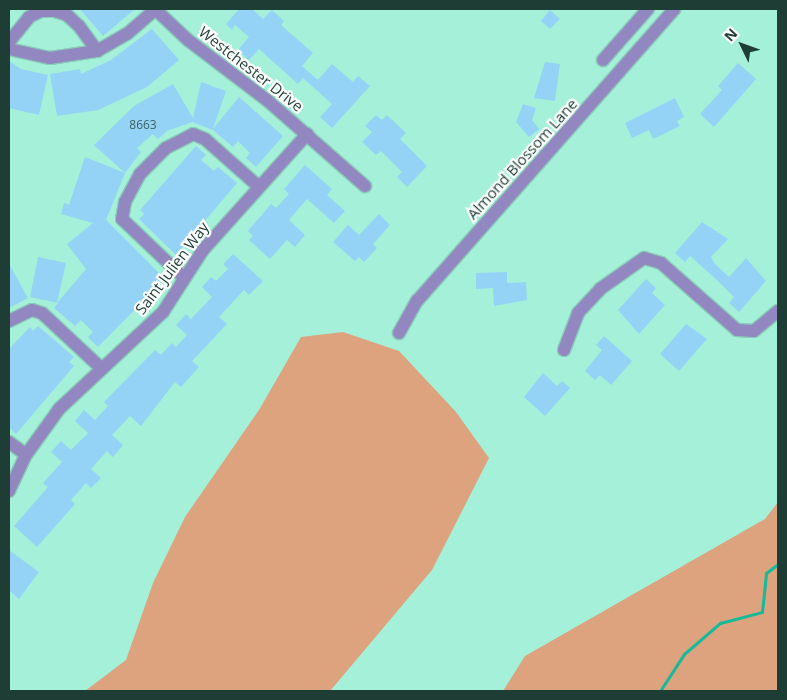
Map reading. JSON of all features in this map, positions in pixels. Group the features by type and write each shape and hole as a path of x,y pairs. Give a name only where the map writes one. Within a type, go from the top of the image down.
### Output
{"street":[{"path":"9,49 50,58 97,51 127,34 155,9"},
{"name":"Westchester Drive","path":"155,9 188,40 307,134 365,186"},
{"path":"603,60 648,9"},
{"name":"Almond Blossom Lane","path":"399,333 417,301 674,9"},
{"path":"9,42 29,16 41,11 55,11 67,15 79,26 97,51"},
{"path":"183,277 122,219 125,202 140,174 166,148 194,134 205,138 259,187"},
{"name":"Saint Julien Way","path":"9,491 26,455 59,409 100,367 163,312 183,277 259,187 307,134"},
{"path":"564,350 578,313 600,288 644,258 661,263 737,330 754,331 778,311"},
{"path":"9,322 32,310 42,313 100,367"},
{"path":"9,442 26,455"}],"shaded area":[{"path":"343,332 399,351 456,412 489,458 432,570 330,691 85,691 126,660 153,583 185,517 259,410 301,337"},
{"path":"778,502 778,691 503,691 525,656 765,519"}],"building":[{"path":"80,9 135,9 103,36"},
{"path":"239,9 252,9 263,19 272,10 284,21 281,25 313,53 302,66 318,80 332,64 353,82 358,76 370,86 332,128 320,117 332,104 303,78 298,84 259,49 249,60 238,50 249,37 235,25 232,30 226,24"},
{"path":"550,10 560,19 550,29 541,21"},
{"path":"152,29 179,60 147,87 98,110 57,116 50,74 80,69 81,74 111,60"},
{"path":"9,61 21,69 48,75 39,115 9,108"},
{"path":"545,62 560,64 555,101 534,98"},
{"path":"738,63 756,79 714,127 700,114 722,90 718,86"},
{"path":"201,82 226,91 213,129 239,97 283,136 256,167 246,158 250,153 238,141 233,147 213,130 192,122 167,131 158,139 153,134 137,148 141,152 125,173 94,145 134,106 173,84 193,118"},
{"path":"675,98 684,117 677,121 680,126 653,139 649,130 632,138 625,123"},
{"path":"523,104 536,108 532,120 539,129 529,137 516,122"},
{"path":"376,115 382,120 387,115 406,133 400,139 427,166 407,187 397,177 402,172 381,151 376,155 362,142 372,132 365,126"},
{"path":"196,146 206,155 201,160 214,171 218,167 237,183 176,255 139,219 144,214 140,210"},
{"path":"85,157 125,173 106,220 165,279 98,347 88,337 93,332 81,320 75,326 54,308 86,269 67,244 93,223 61,214 64,203 69,205"},
{"path":"305,165 332,189 327,195 345,211 334,223 307,199 289,220 305,235 295,247 287,240 270,259 249,240 253,236 248,231 271,204 276,208 289,194 284,189"},
{"path":"379,214 390,225 373,244 377,248 364,262 359,257 355,261 333,242 348,225 359,235"},
{"path":"702,222 728,239 711,257 715,264 729,277 746,258 766,281 739,312 729,303 734,297 717,280 690,256 685,262 675,253"},
{"path":"233,254 263,281 249,295 244,290 219,317 227,324 192,361 199,367 181,387 175,382 141,426 130,416 112,435 123,445 113,457 107,451 91,469 101,478 91,488 86,483 71,500 75,504 37,547 14,526 48,487 43,483 62,462 51,452 61,441 71,450 88,433 75,421 84,410 95,420 108,406 104,402 155,350 161,355 172,343 176,347 187,335 176,325 186,314 191,319 212,297 202,287 211,277 216,281 228,269 223,264"},
{"path":"38,257 66,263 57,303 30,297"},
{"path":"9,264 28,298 9,308"},
{"path":"507,272 507,283 526,282 527,300 494,306 493,288 476,289 476,273"},
{"path":"646,279 656,288 652,293 665,305 639,334 618,310"},
{"path":"686,324 707,339 679,371 660,354"},
{"path":"38,326 74,357 69,362 74,366 16,434 9,427 9,349 30,327 33,331"},
{"path":"604,336 632,361 611,385 600,375 595,380 585,371 602,350 596,345"},
{"path":"543,373 557,386 562,381 570,388 545,416 524,397"},
{"path":"9,550 39,572 19,599 9,590"}],"waterway":[{"path":"660,691 684,654 720,623 762,612 766,573 778,564"}]}
